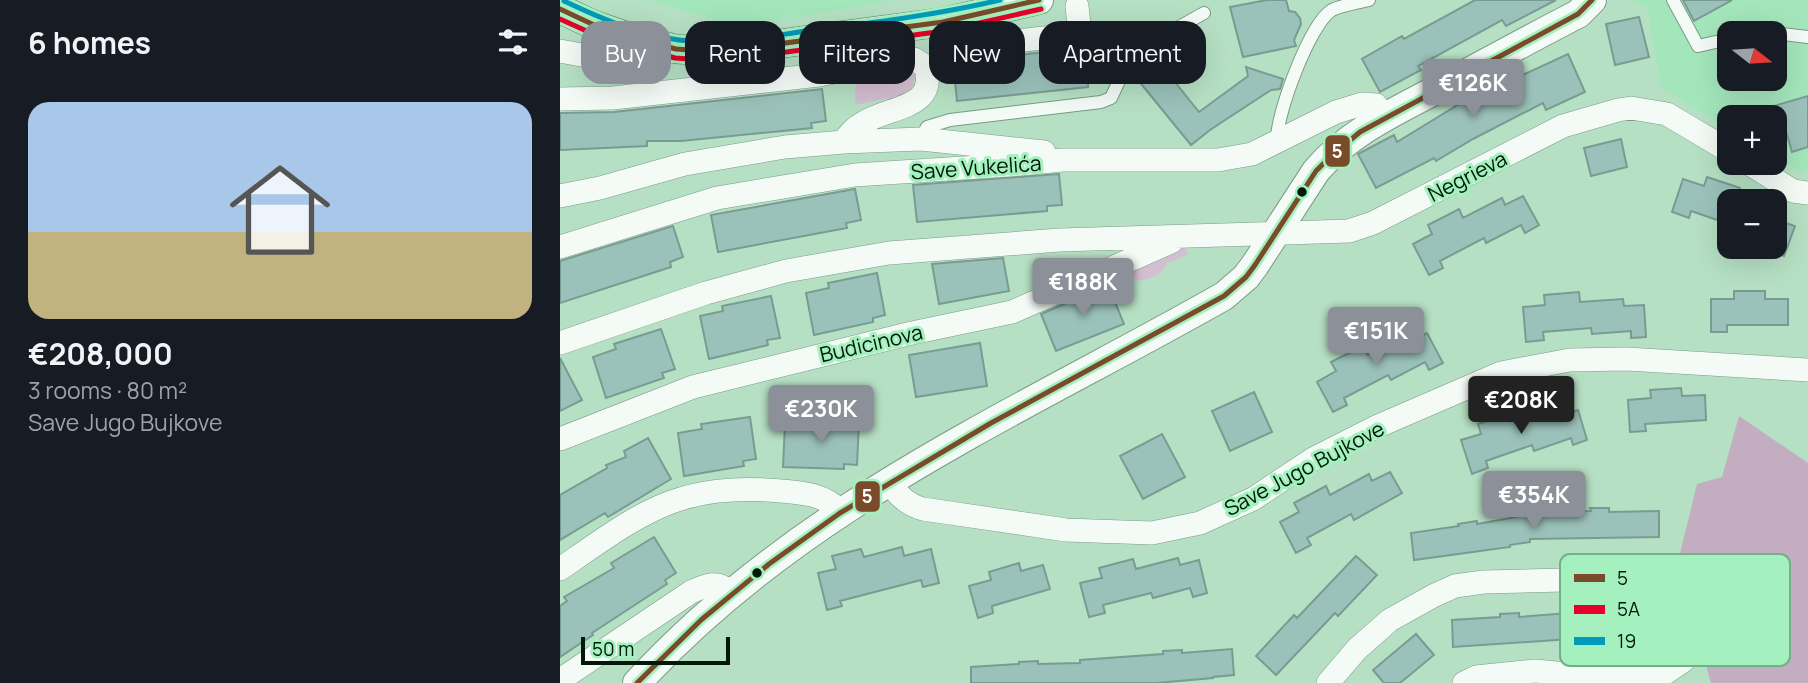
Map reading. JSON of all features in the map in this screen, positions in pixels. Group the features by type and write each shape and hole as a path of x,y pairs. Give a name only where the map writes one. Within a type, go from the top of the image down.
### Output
{"street":[{"path":"676,49 640,61 609,60 564,51 567,15 629,37 676,49 718,52 943,22 1039,0"},
{"path":"1548,29 1570,0"},
{"path":"638,683 731,594 841,511 979,428 1223,296 1245,277 1328,156 1352,136 1384,116 1578,14 1592,0"},
{"path":"1025,32 1080,34 1077,6"},
{"path":"560,99 613,98 819,75 902,59 914,59 925,66 928,83 919,100 875,115 858,125 844,142"},
{"name":"Save Vukelića","path":"560,247 717,198 855,175 1063,159 1218,160 1252,154 1335,112 1362,104 1376,105 1384,116"},
{"name":"Negrieva","path":"560,343 706,293 786,271 889,253 1060,240 1349,231 1373,223 1563,126 1618,110 1641,109 1667,114 1717,144"},
{"path":"560,196 600,188 685,164 785,148 844,142 921,139 1052,152 1063,159"},
{"path":"1767,175 1793,191 1808,193"},
{"path":"560,183 600,188"},
{"name":"Budicinova","path":"560,439 693,387 912,333 1012,312 1179,238"},
{"name":"Save Jugo Bujkove","path":"889,480 901,498 910,505 923,509 1066,530 1152,533 1199,523 1253,499 1323,454 1376,427 1501,373 1570,360 1627,359 1808,370"},
{"path":"560,569 644,513 671,500 690,495 737,489 792,492 820,496 841,511"},
{"path":"1328,683 1357,649 1390,620 1455,586 1484,582 1560,580"},
{"path":"560,680 691,592 710,583 726,588 731,594"},
{"path":"1464,683 1476,677 1535,671 1637,678 1661,676 1676,666"}],"lane":[{"path":"1277,142 1276,130 1283,105 1313,32 1333,10 1368,0"},
{"path":"1673,0 1698,46 1717,41"},
{"path":"921,139 927,127 950,120 1101,102 1111,98 1125,70 1140,49 1204,13"},
{"path":"1787,35 1808,37"}],"shaded area":[{"path":"646,0 897,0 775,21 719,21"},
{"path":"1630,0 1808,0 1808,171 1801,173 1787,164 1787,105 1717,105 1717,122 1661,87 1647,7"},
{"path":"856,84 913,84 912,88 899,96 855,105"},
{"path":"1184,245 1188,255 1167,263 1156,276 1139,281 1134,277 1124,277 1120,267"},
{"path":"1739,416 1808,463 1808,683 1711,683 1706,666 1790,666 1790,554 1680,554 1697,484 1722,477"}],"building":[{"path":"1267,0 1286,0 1289,11 1295,12 1300,18 1301,24 1294,40 1296,46 1243,57 1230,7"},
{"path":"1475,0 1556,0 1506,26 1502,20 1418,66 1421,70 1380,92 1362,59"},
{"path":"1683,0 1732,0 1694,21"},
{"path":"1639,17 1649,57 1615,65 1606,24"},
{"path":"1039,53 1039,84 1088,84 1088,87 957,101 955,84 1025,84 1025,54"},
{"path":"1568,54 1585,92 1546,110 1543,103 1436,161 1434,158 1376,188 1358,154 1394,135 1397,142 1464,101 1461,95 1499,76 1503,84"},
{"path":"1246,67 1283,79 1280,89 1271,90 1191,145 1141,84 1177,84 1199,112 1248,76"},
{"path":"822,89 826,121 811,123 812,128 681,141 647,141 647,146 560,150 560,113 614,112"},
{"path":"1808,96 1808,147 1792,152 1787,135 1787,105 1777,105"},
{"path":"1621,139 1627,167 1591,176 1584,148"},
{"path":"1059,174 1062,205 1047,206 1047,211 917,222 913,185"},
{"path":"1707,177 1740,188 1717,189 1717,220 1691,211 1689,218 1672,212 1683,179 1704,186"},
{"path":"855,189 861,220 846,223 847,228 718,252 711,215"},
{"path":"1523,196 1539,225 1525,233 1521,225 1486,243 1484,238 1440,261 1443,268 1429,275 1413,244 1432,234 1428,225 1459,209 1463,218 1502,198 1505,205"},
{"path":"1787,223 1795,226 1787,248"},
{"path":"673,226 683,257 670,262 671,267 560,303 560,261"},
{"path":"1003,258 1009,291 939,304 932,264"},
{"path":"877,273 885,315 873,318 873,322 814,335 806,293 829,288 828,283"},
{"path":"1108,285 1124,324 1056,351 1041,314"},
{"path":"1734,291 1765,291 1765,299 1788,299 1788,325 1727,325 1727,332 1711,332 1711,299 1734,299"},
{"path":"1579,292 1580,302 1623,299 1624,306 1644,305 1646,337 1631,338 1631,331 1592,334 1591,328 1543,332 1544,340 1526,342 1523,307 1545,305 1544,295"},
{"path":"771,296 780,338 767,340 768,345 709,359 700,316 723,311 722,306"},
{"path":"661,329 675,369 662,373 664,378 606,398 593,357 616,349 614,344"},
{"path":"1427,333 1443,363 1429,370 1425,362 1391,380 1388,375 1344,398 1347,405 1333,412 1317,382 1336,371 1331,362 1363,346 1368,355 1406,335 1409,342"},
{"path":"980,343 987,386 916,397 909,355"},
{"path":"560,358 582,400 560,411"},
{"path":"1681,388 1682,396 1705,395 1706,420 1645,424 1646,431 1630,432 1628,400 1651,398 1650,390"},
{"path":"1254,392 1272,432 1230,451 1212,411"},
{"path":"1556,409 1558,416 1578,410 1587,440 1573,445 1571,438 1534,451 1532,445 1486,461 1488,468 1472,474 1461,440 1481,434 1478,424 1512,413 1515,423"},
{"path":"750,417 756,459 743,461 744,466 684,476 678,433 702,429 701,424"},
{"path":"809,420 859,422 857,465 844,464 844,469 783,467 785,424 809,425"},
{"path":"1162,434 1185,477 1143,499 1120,456"},
{"path":"648,438 671,479 608,517 605,513 560,540 560,495 607,468 606,465 626,457 624,451"},
{"path":"1390,472 1402,493 1354,520 1351,514 1307,538 1311,545 1296,553 1280,522 1299,512 1294,503 1326,486 1330,495 1369,474 1372,481"},
{"path":"1590,508 1609,508 1609,512 1659,511 1659,537 1530,539 1530,542 1510,547 1414,560 1411,533 1544,512 1591,511"},
{"path":"654,537 676,573 665,580 667,584 560,657 560,606 567,601 564,597 614,568 611,563"},
{"path":"902,547 904,556 931,549 939,583 923,587 921,580 840,601 842,606 827,610 818,573 836,569 832,556 861,549 864,557"},
{"path":"1356,556 1377,575 1338,616 1335,613 1276,675 1256,656 1294,615 1297,618"},
{"path":"1178,558 1180,565 1199,560 1207,593 1193,597 1190,588 1153,598 1151,593 1103,605 1105,613 1089,617 1080,583 1102,578 1099,568 1133,559 1136,569"},
{"path":"1019,563 1021,571 1043,565 1050,589 992,606 993,613 978,618 969,586 991,580 989,572"},
{"path":"1519,613 1519,617 1560,614 1560,640 1453,647 1452,620 1500,617 1500,614"},
{"path":"1416,634 1434,655 1400,683 1384,683 1373,670"},
{"path":"1232,649 1234,675 1213,678 1156,683 971,683 971,667 1038,661 1038,664 1080,663 1080,660 1163,654 1163,651 1182,650 1182,653"}],"transit line":[{"name":"19","path":"564,1 649,34 679,40 711,42 903,18 1000,0"},
{"name":"5","path":"560,9 629,37 676,49 718,52 943,22 1039,0"},
{"name":"5","path":"637,683 701,620 769,564 840,513 991,423 1224,296 1246,277 1255,265 1316,171 1360,132 1578,14 1592,0"},
{"name":"5A","path":"560,19 591,33 675,58 718,61 944,31 1041,9"}]}
